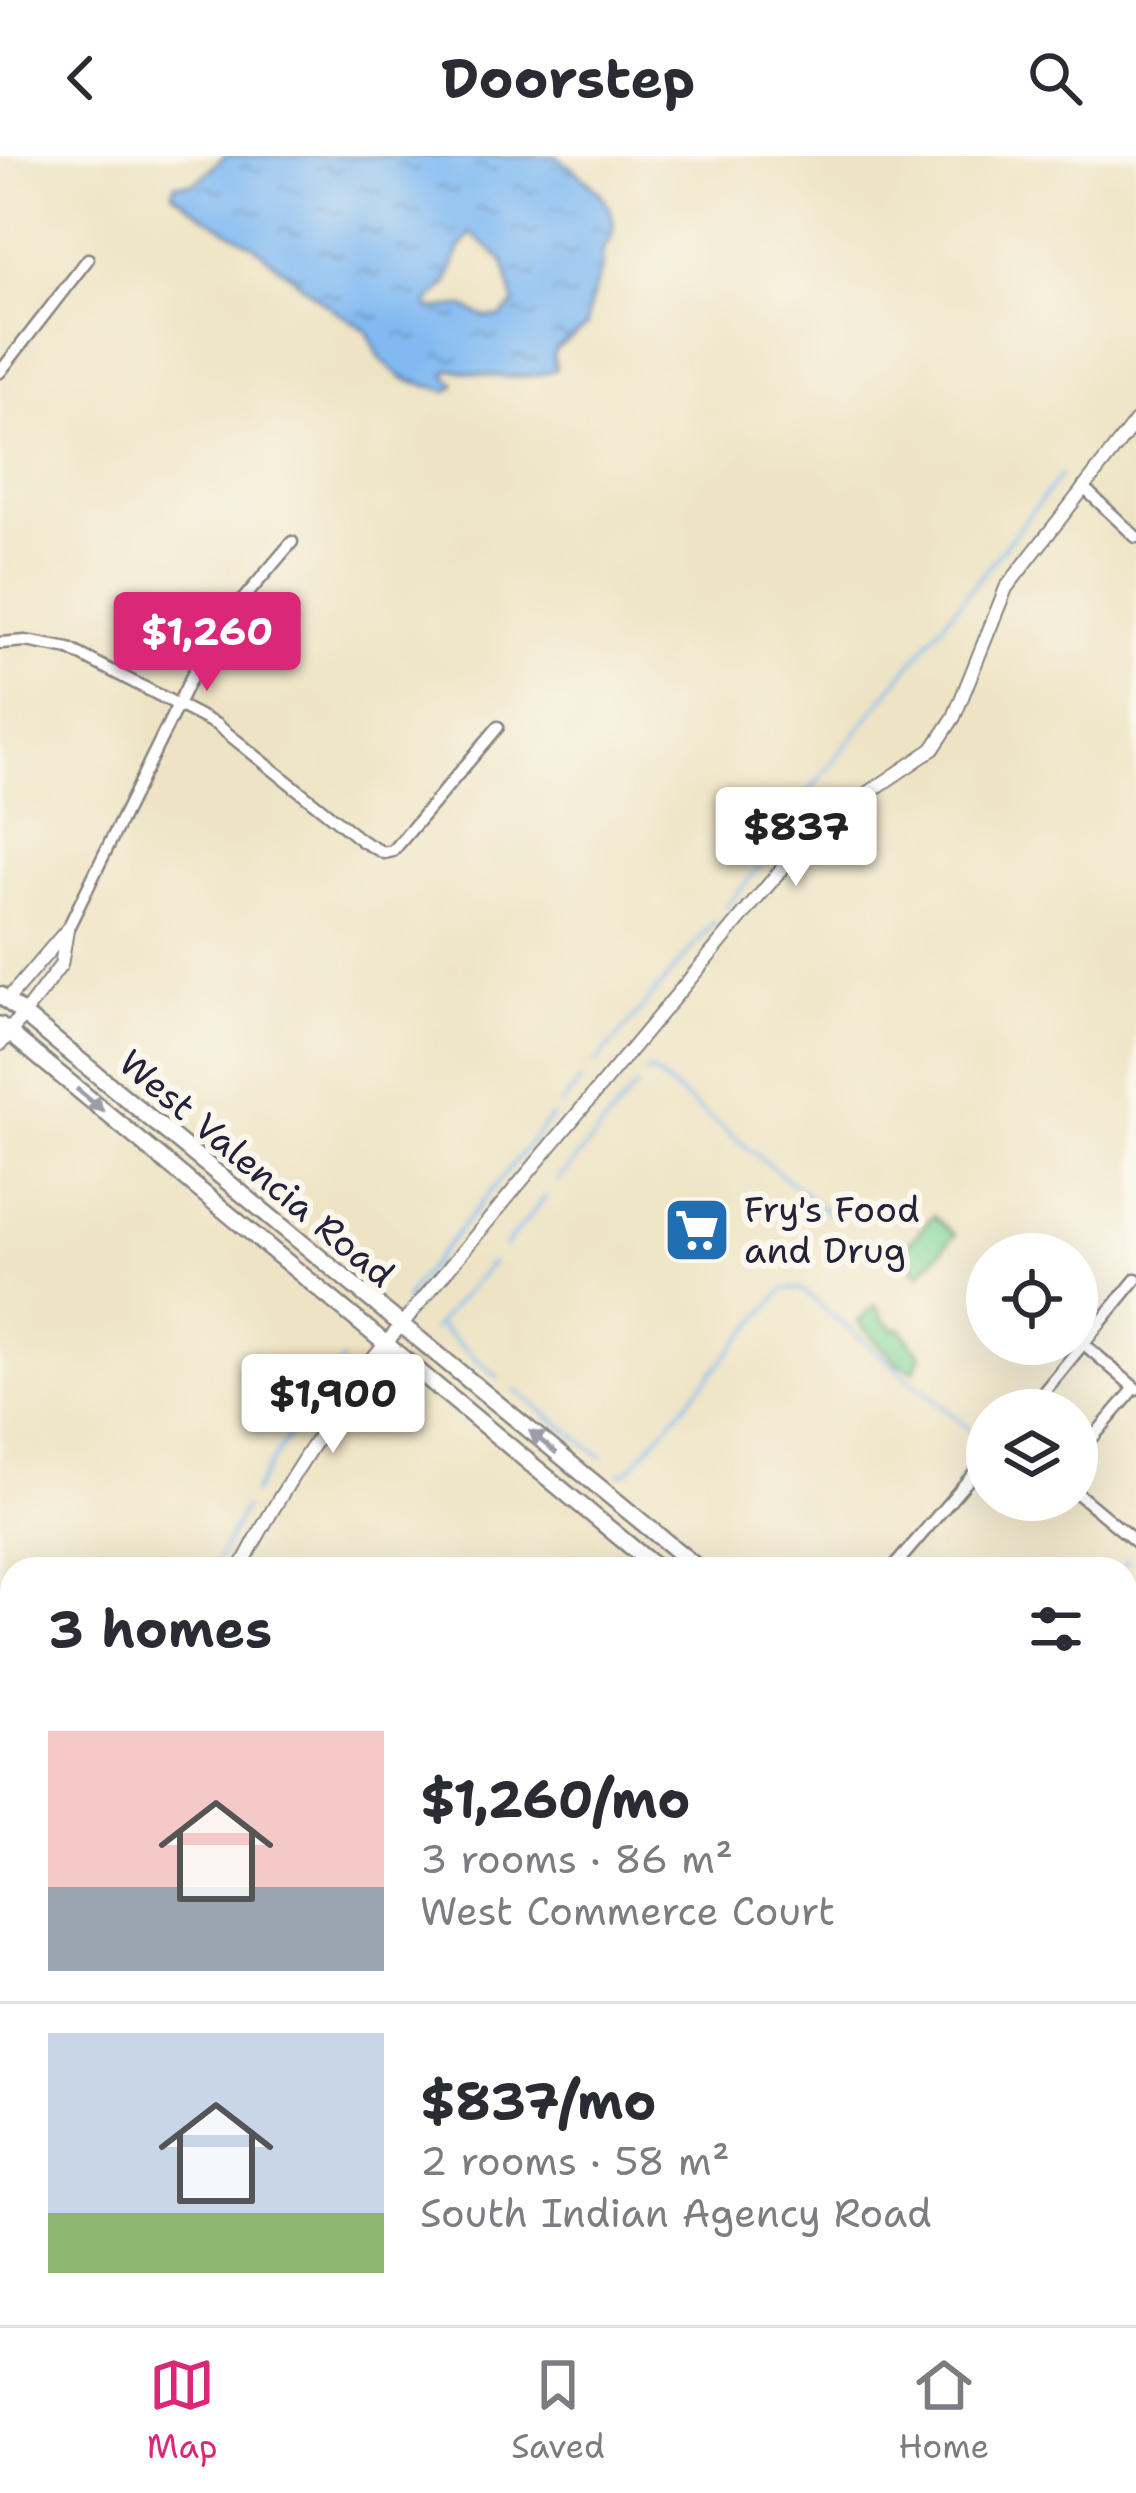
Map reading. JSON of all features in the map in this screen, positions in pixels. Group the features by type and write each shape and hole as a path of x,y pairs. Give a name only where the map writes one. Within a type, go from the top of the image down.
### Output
{"main road":[{"name":"West Valencia Road","path":"2,1001 24,1014 684,1557"},
{"path":"3,1034 24,1014"},
{"name":"West Valencia Road","path":"3,1034 643,1557"},
{"path":"203,1194 219,1176"},
{"path":"572,1498 589,1480"}],"street":[{"path":"0,372 88,260"},
{"path":"246,1557 324,1425 386,1345 784,866 814,834 933,748 954,717 1006,588 1136,421"},
{"path":"1083,487 1136,537"},
{"path":"24,1014 61,964 67,930 211,637 292,542"},
{"path":"0,643 26,641 69,649 217,725 376,851 393,851 498,727"},
{"path":"2,1001 67,930"},
{"path":"1098,1326 1136,1279"},
{"path":"1098,1356 1136,1389 1098,1432"},
{"path":"1046,1389 1066,1365"},
{"path":"904,1557 966,1483"},
{"path":"1098,1510 1136,1542"}],"green space":[{"path":"933,1216 955,1235 920,1274 899,1255"},
{"path":"875,1305 921,1355 914,1371 897,1363 858,1322"}],"water":[{"path":"225,156 556,156 593,185 613,223 602,251 587,326 556,349 556,369 518,377 452,369 445,374 456,385 448,391 403,379 380,358 367,331 254,246 172,193 175,184 195,183","holes":["471,233 503,260 515,304 500,317 485,317 462,306 426,306 447,284 459,250"]}],"waterway":[{"path":"775,848 784,843 808,793 1061,475"},
{"path":"725,908 764,861"},
{"path":"596,1063 715,921"},
{"path":"646,1074 650,1070 834,1217"},
{"path":"561,1105 581,1081"},
{"path":"557,1182 636,1087"},
{"path":"405,1302 552,1116"},
{"path":"504,1247 546,1196"},
{"path":"432,1330 492,1262"},
{"path":"620,1473 627,1472 784,1289 801,1289 966,1426"},
{"path":"437,1325 499,1378"},
{"path":"308,1407 343,1360"},
{"path":"514,1389 602,1457"},
{"path":"252,1494 299,1419"},
{"path":"219,1557 244,1508"}],"place":[{"name":"Fry's Food and Drug","path":"697,1230"}]}
